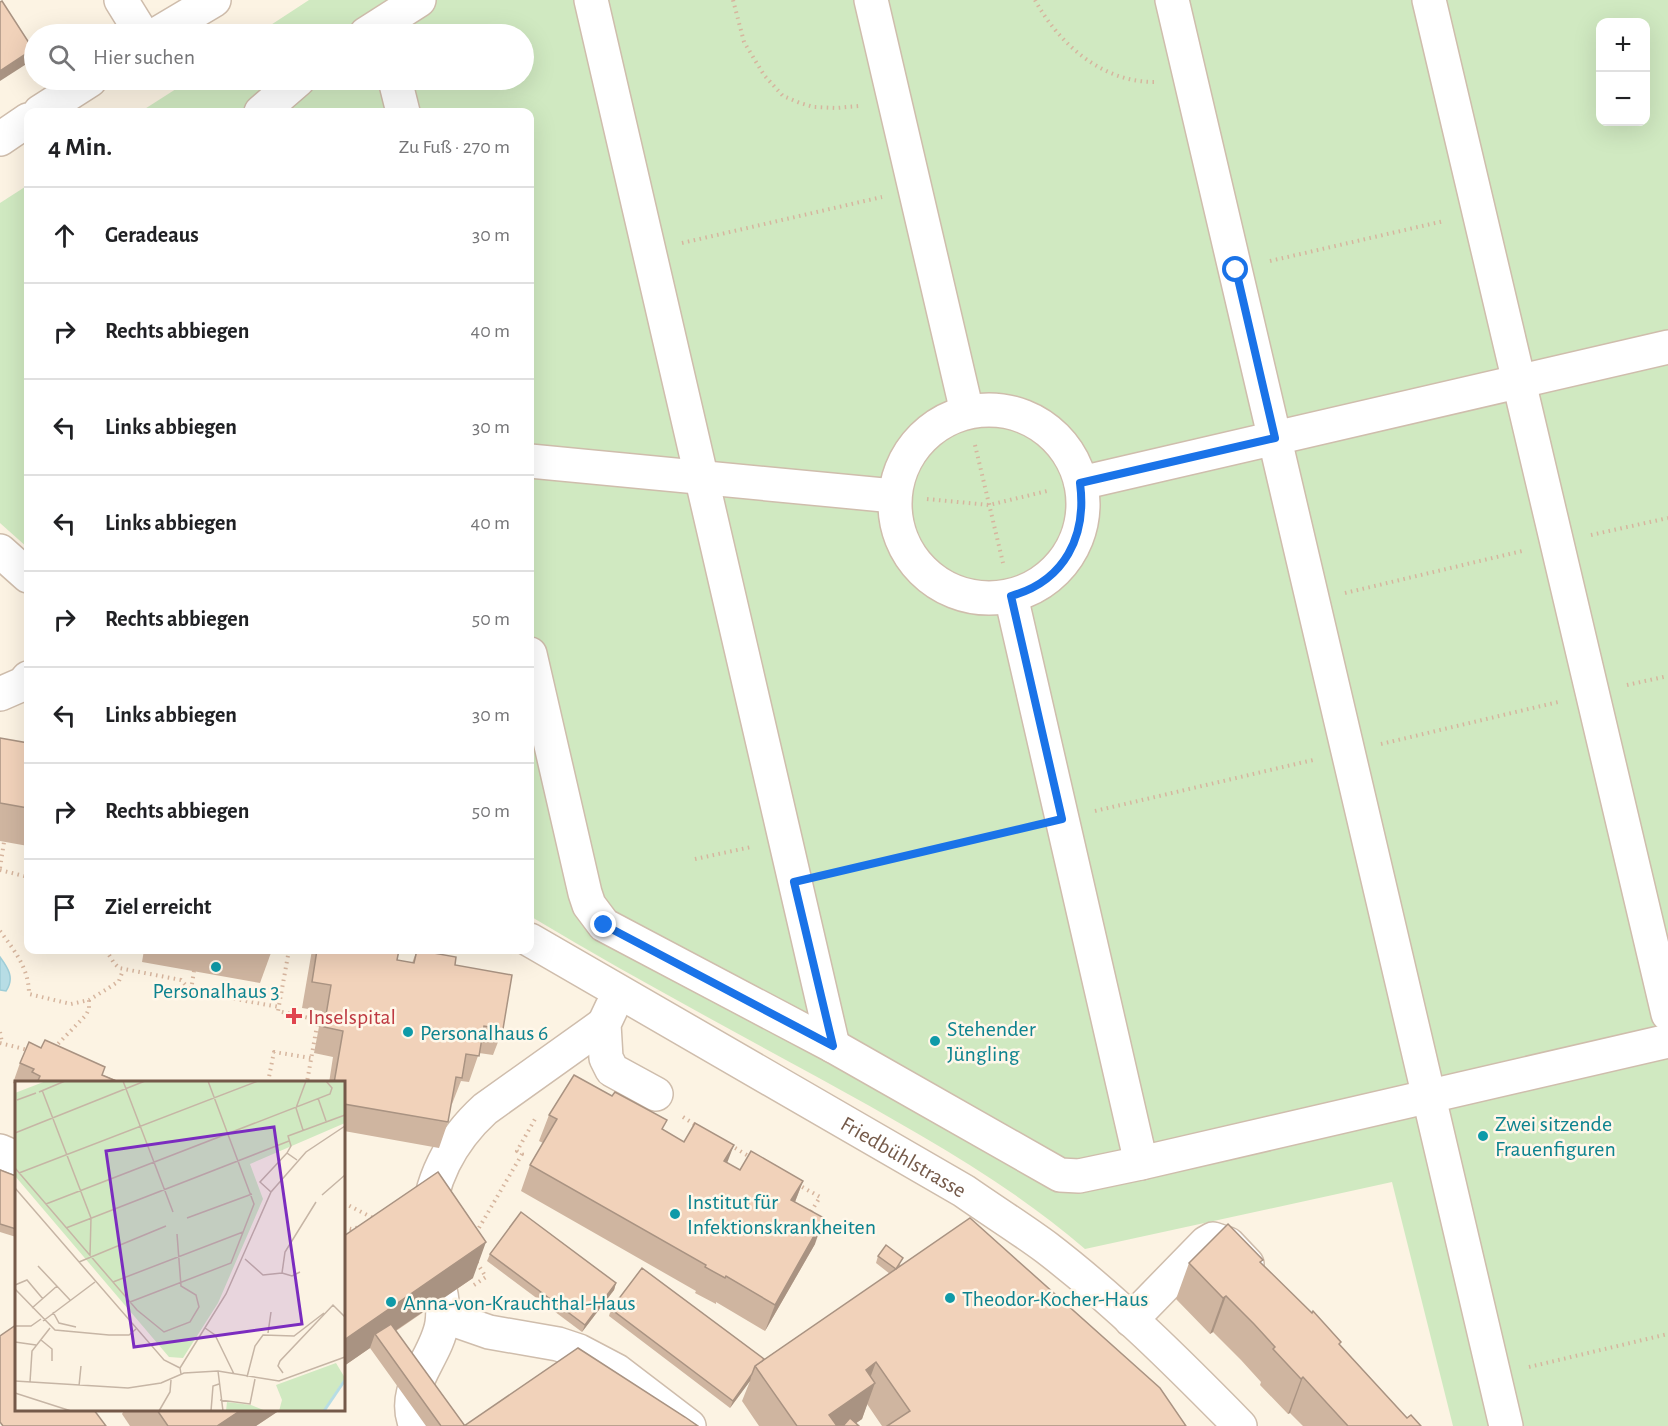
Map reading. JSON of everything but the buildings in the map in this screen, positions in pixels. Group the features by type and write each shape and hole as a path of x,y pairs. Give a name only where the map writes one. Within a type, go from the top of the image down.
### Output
{"street":[{"path":"121,0 136,24"},
{"path":"174,24 214,0"},
{"path":"386,24 419,0"},
{"path":"591,0 833,1046"},
{"path":"871,0 967,412"},
{"path":"1172,0 1506,1426"},
{"path":"1429,0 1668,1014"},
{"path":"46,108 74,90"},
{"path":"266,108 286,90"},
{"path":"398,90 402,108"},
{"path":"0,139 24,123"},
{"path":"1080,483 1668,347"},
{"path":"987,410 1031,421 1056,438 1072,461 1080,483 1082,516 1072,549 1045,580 1022,593 1011,596 979,597 956,592 934,580 917,565 903,543 895,512 894,496 907,460 923,438 941,423 967,412 987,410"},
{"path":"534,461 894,496"},
{"path":"0,551 24,572"},
{"path":"1011,596 1141,1163"},
{"path":"534,671 585,893 598,919 609,929 833,1046 1060,1175 1079,1176 1141,1163 1668,1041"},
{"path":"0,694 24,683"},
{"name":"Friedbühlstrasse","path":"534,942 964,1191 1047,1248 1131,1320 1183,1368 1240,1426"},
{"path":"416,1426 412,1412 412,1396 439,1333 443,1316 442,1296 428,1249 430,1202 437,1179 457,1139 470,1123 485,1109 604,1024 621,992"},
{"path":"604,1024 606,1058 612,1070 652,1092"},
{"path":"0,1151 15,1158"},
{"path":"1131,1320 1206,1243 1213,1239 1228,1244 1268,1287"},
{"path":"443,1316 489,1332 558,1344 579,1351 617,1371 690,1426"}],"path":[{"path":"733,0 744,42 764,75 783,96 800,103 836,108 894,100"},
{"path":"1035,0 1046,20 1070,47 1103,69 1130,80 1152,82 1190,75"},
{"path":"649,250 915,190"},
{"path":"1236,270 1480,213"},
{"path":"967,412 1011,596"},
{"path":"894,496 989,505 1080,483"},
{"path":"1312,600 1668,518"},
{"path":"794,882 1668,676"},
{"path":"695,859 784,839"},
{"path":"4,842 0,869 24,876"},
{"path":"0,931 24,966 28,976 29,994 65,1004 88,1000 119,981 123,970"},
{"path":"108,954 114,963 123,970 181,980 191,991 279,1007"},
{"path":"288,954 278,1011 318,1020 307,1081"},
{"path":"191,991 194,971"},
{"path":"52,1050 86,1015 89,1009 88,1000"},
{"path":"0,1032 1,1043 30,1051"},
{"path":"268,1081 274,1052 311,1058"},
{"path":"652,1092 646,1096 697,1126"},
{"path":"475,1235 522,1154 517,1150 536,1117"},
{"path":"728,1144 758,1162"},
{"path":"789,1179 820,1197 809,1215"},
{"path":"345,1204 382,1223 372,1225"},
{"path":"345,1227 351,1229 362,1227"},
{"path":"1494,1375 1668,1334"}],"green space":[{"path":"309,0 1668,0 1668,1426 1453,1426 1392,1182 1085,1249 1023,1200 957,1157 534,918 534,108 146,108 174,90 534,90 534,24 272,24"},
{"path":"24,188 24,544 0,523 0,203"}],"water":[{"path":"0,957 10,977 6,991 0,990"}],"place":[{"name":"Personalhaus 3","path":"216,967"},
{"name":"Inselspital","path":"294,1016"},
{"name":"Personalhaus 6","path":"408,1032"},
{"name":"Stehender Jüngling","path":"935,1041"},
{"name":"Zwei sitzende Frauenfiguren","path":"1483,1136"},
{"name":"Institut für Infektionskrankheiten","path":"675,1214"},
{"name":"Theodor-Kocher-Haus","path":"950,1298"},
{"name":"Anna-von-Krauchthal-Haus","path":"391,1302"}],"route":[{"path":"604,925 833,1046 794,882 1062,819 1011,596 1022,593 1045,580 1072,549 1082,516 1083,500 1080,483 1275,438 1236,270"}]}
